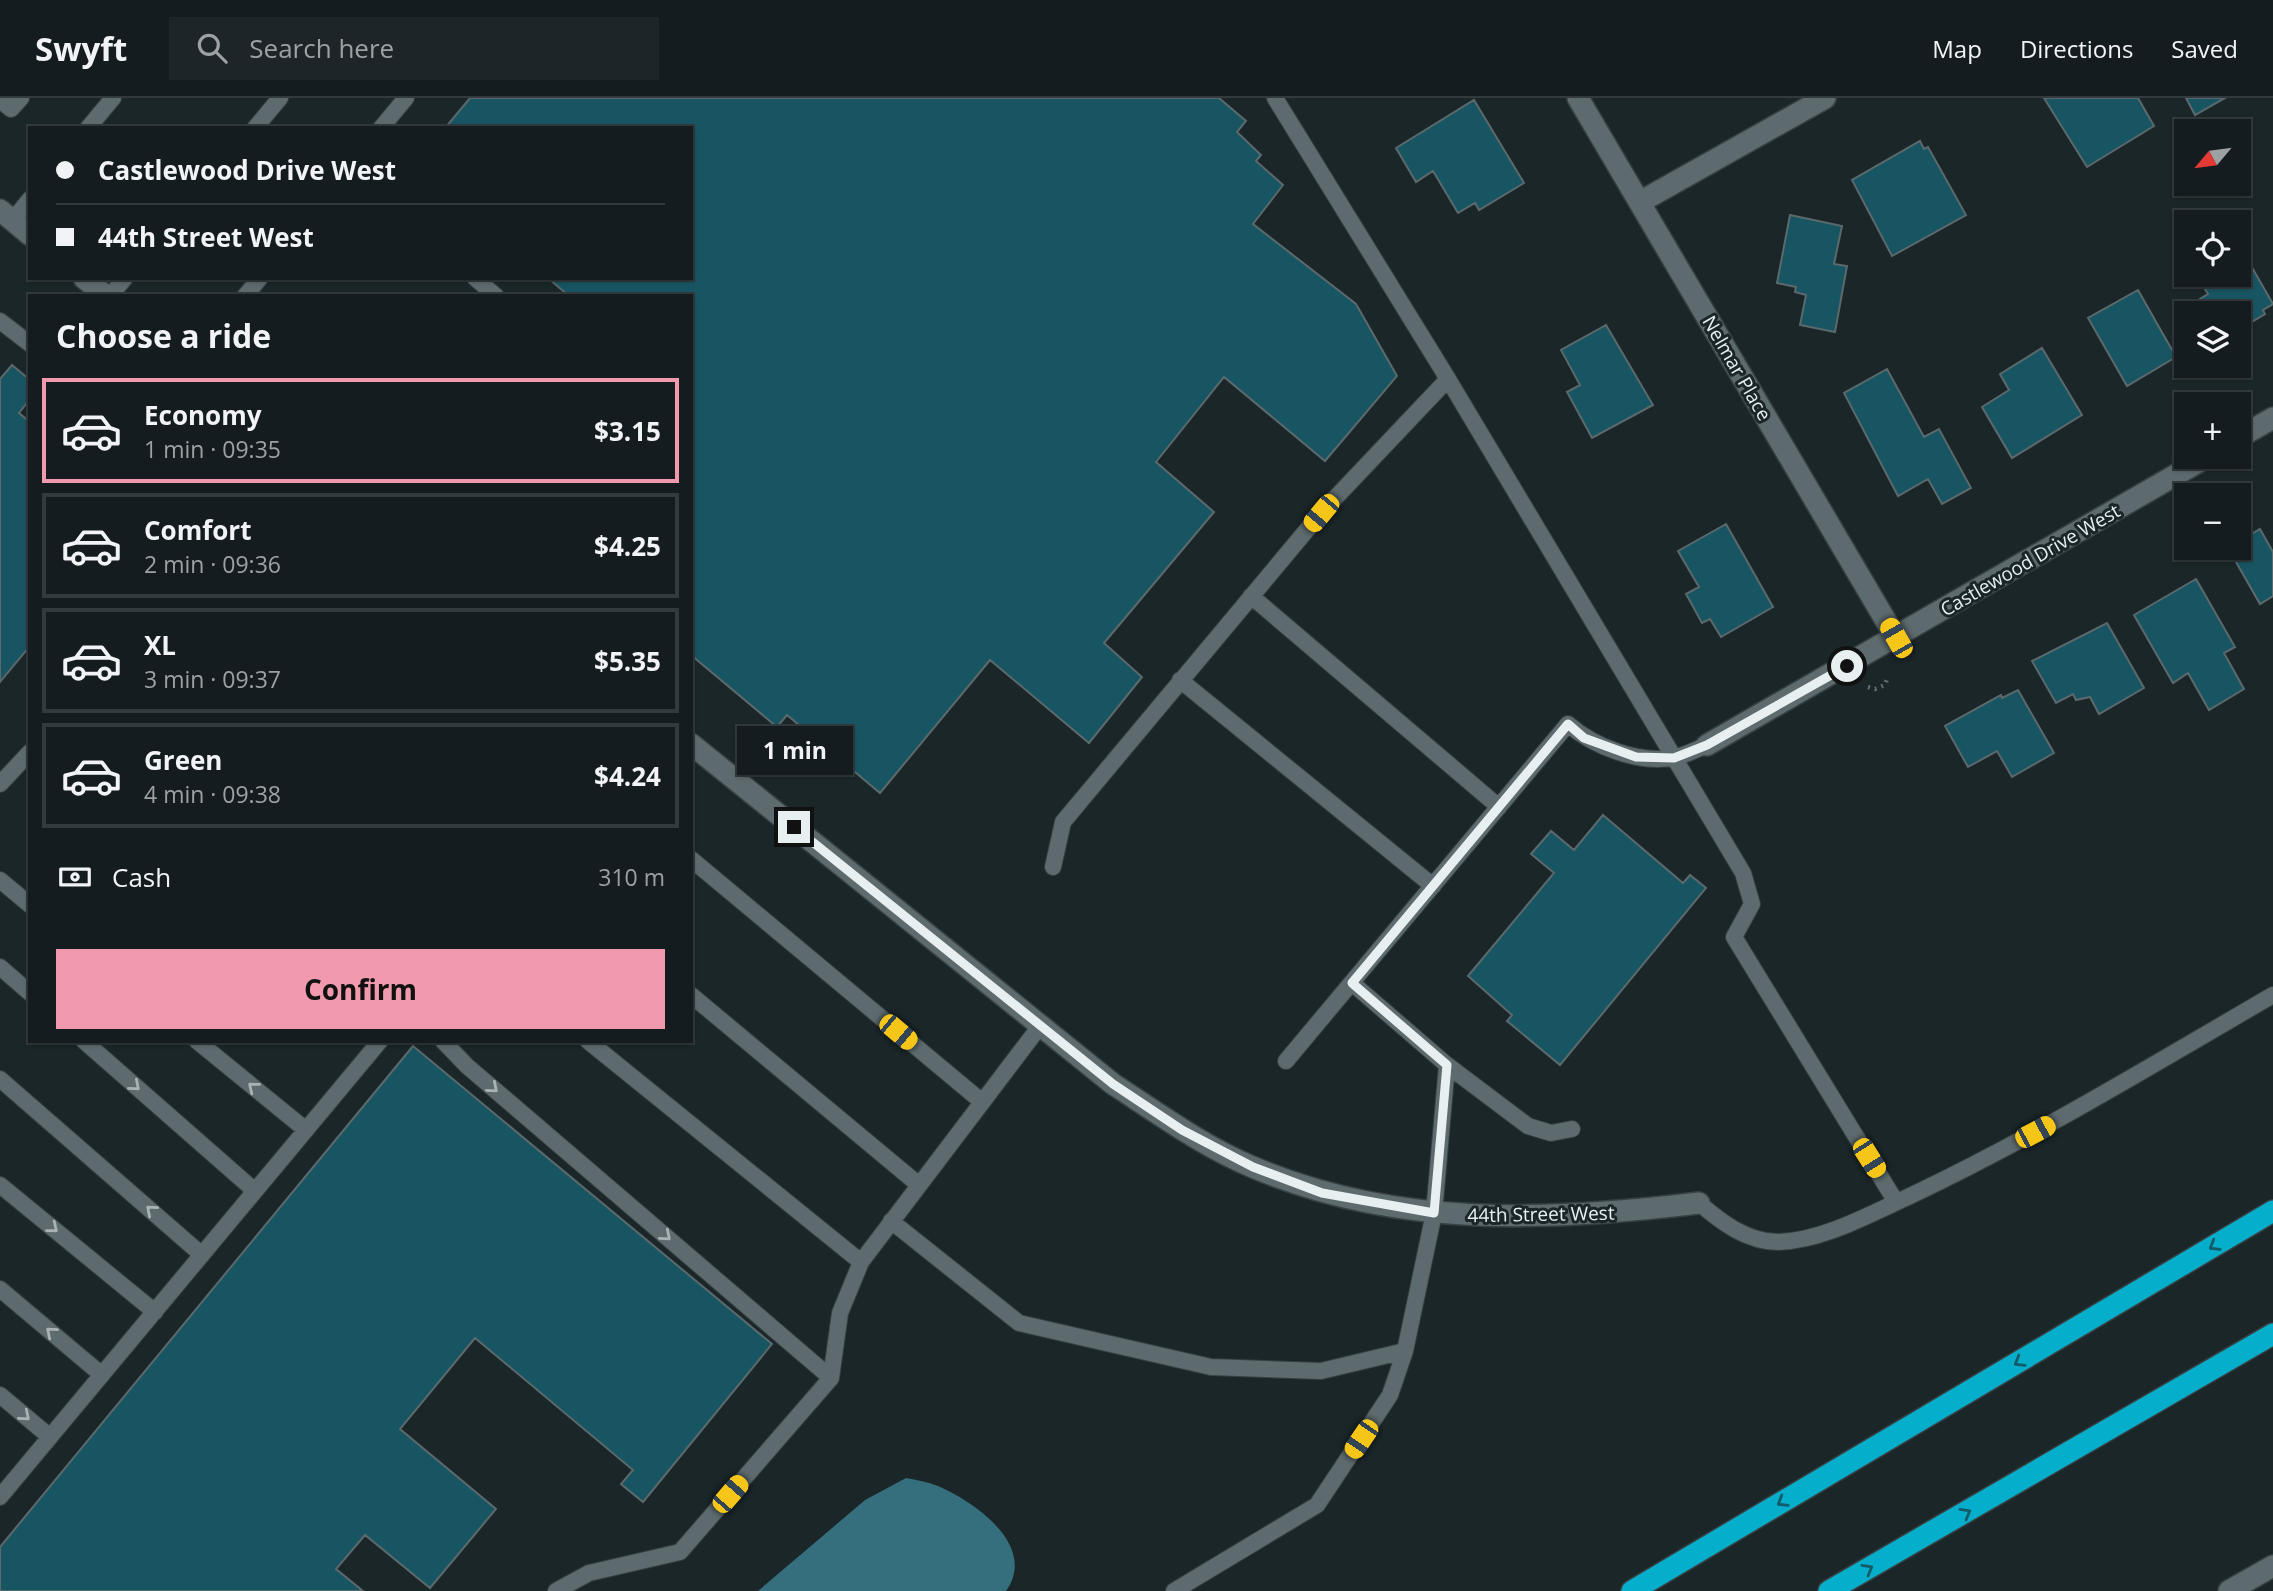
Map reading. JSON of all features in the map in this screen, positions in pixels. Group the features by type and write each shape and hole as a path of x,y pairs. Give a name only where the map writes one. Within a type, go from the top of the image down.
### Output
{"highway":[{"path":"1632,1591 2273,1211"},
{"path":"1829,1591 2273,1334"},
{"path":"2147,1408 2273,1348"}],"street":[{"name":"Nelmar Place","path":"1578,98 1896,638"},
{"path":"1640,202 1825,98"},
{"path":"6,216 28,233"},
{"path":"87,280 105,294"},
{"path":"2251,431 2273,418"},
{"name":"Castlewood Drive West","path":"1707,745 2186,469"},
{"name":"44th Street West","path":"693,746 1113,1084 1182,1130 1253,1167 1322,1193 1461,1216 1599,1214 1699,1203"},
{"path":"2229,1591 2273,1566"}],"lane":[{"path":"90,126 113,98"},
{"path":"257,126 280,98"},
{"path":"383,126 406,98"},
{"path":"1275,98 1448,379 1742,873 1752,904 1734,937 1896,1202"},
{"path":"6,216 28,200"},
{"path":"110,294 123,280"},
{"path":"247,294 258,280"},
{"path":"477,280 494,294"},
{"path":"0,321 28,342"},
{"path":"1053,867 1063,822 1321,513 1448,379"},
{"path":"1251,596 1499,807"},
{"path":"1180,680 1433,886"},
{"path":"1286,1061 1568,724 1584,738 1636,757 1674,758 1707,745"},
{"path":"0,784 27,761"},
{"path":"693,861 981,1101"},
{"path":"0,880 28,903"},
{"path":"0,967 28,991"},
{"path":"1352,983 1447,1065 1528,1126 1551,1133 1572,1129"},
{"path":"1699,1203 1724,1225 1748,1236 1776,1242 1806,1238 1896,1202 2056,1121 2273,995"},
{"path":"693,997 919,1185"},
{"path":"556,1591 589,1573 680,1552 831,1378 840,1313 861,1262 1040,1027"},
{"path":"86,1043 255,1191"},
{"path":"199,1043 306,1130"},
{"path":"445,1043 467,1066 831,1378"},
{"path":"590,1043 861,1262"},
{"path":"0,1497 306,1130 372,1044"},
{"path":"1174,1591 1317,1504 1390,1395 1405,1351 1434,1213 1447,1065"},
{"path":"0,1079 202,1255"},
{"path":"0,1185 155,1312"},
{"path":"891,1221 1019,1323 1211,1367 1321,1371 1405,1351"},
{"path":"0,1289 102,1376"},
{"path":"0,1395 50,1437"}],"water":[{"path":"906,1478 953,1493 984,1514 998,1528 1008,1542 1014,1558 1014,1574 1006,1591 758,1591 865,1500"}],"building":[{"path":"470,98 1219,98 1246,121 1237,132 1261,155 1256,161 1283,185 1253,224 1356,304 1397,376 1325,461 1224,377 1156,462 1214,512 1104,643 1142,677 1089,743 990,660 880,793 787,715 777,727 693,657 693,294 567,294 550,280 693,280 693,126 447,126"},
{"path":"2044,98 2138,98 2154,126 2087,167"},
{"path":"2186,98 2225,98 2195,115"},
{"path":"1474,100 1524,183 1479,210 1475,203 1458,213 1433,171 1416,182 1396,148"},
{"path":"1920,141 1924,149 1928,147 1966,215 1892,256 1852,180"},
{"path":"1790,215 1842,226 1834,264 1847,266 1835,332 1800,325 1806,295 1795,292 1796,287 1777,283"},
{"path":"2251,266 2273,304 2263,310 2265,314 2251,322 2251,301 2196,301 2208,294 2204,287 2251,287"},
{"path":"2138,290 2174,353 2174,358 2127,386 2088,318"},
{"path":"1606,325 1653,405 1592,438 1567,392 1580,385 1561,350"},
{"path":"2042,348 2082,415 2012,458 1982,407 2009,390 2000,374"},
{"path":"12,365 28,378 28,402 19,413 28,420 28,648 0,682 0,379"},
{"path":"1887,369 1924,437 1939,429 1971,488 1942,504 1928,479 1898,496 1844,393"},
{"path":"1726,524 1773,607 1721,637 1710,619 1702,623 1686,594 1699,587 1678,551"},
{"path":"2260,529 2273,552 2273,596 2260,604 2235,560 2251,560 2251,534"},
{"path":"2196,579 2235,647 2224,653 2244,689 2209,710 2188,673 2173,683 2134,615"},
{"path":"2107,623 2144,688 2099,714 2090,697 2076,700 2073,694 2056,703 2032,661"},
{"path":"2018,690 2054,753 2012,777 1997,751 1968,767 1945,726 2001,695 2002,698"},
{"path":"1603,815 1683,883 1690,875 1706,888 1560,1065 1507,1021 1512,1015 1468,976 1554,873 1531,854 1551,831 1574,850"},
{"path":"413,1046 772,1344 643,1502 621,1484 633,1470 475,1338 400,1429 496,1509 430,1588 365,1535 336,1569 363,1591 0,1591 0,1547"}],"route":[{"path":"794,827 1040,1027 1113,1084 1182,1130 1253,1167 1322,1193 1397,1209 1434,1213 1447,1065 1352,983 1568,724 1584,738 1636,757 1674,758 1707,745 1847,666"}]}
